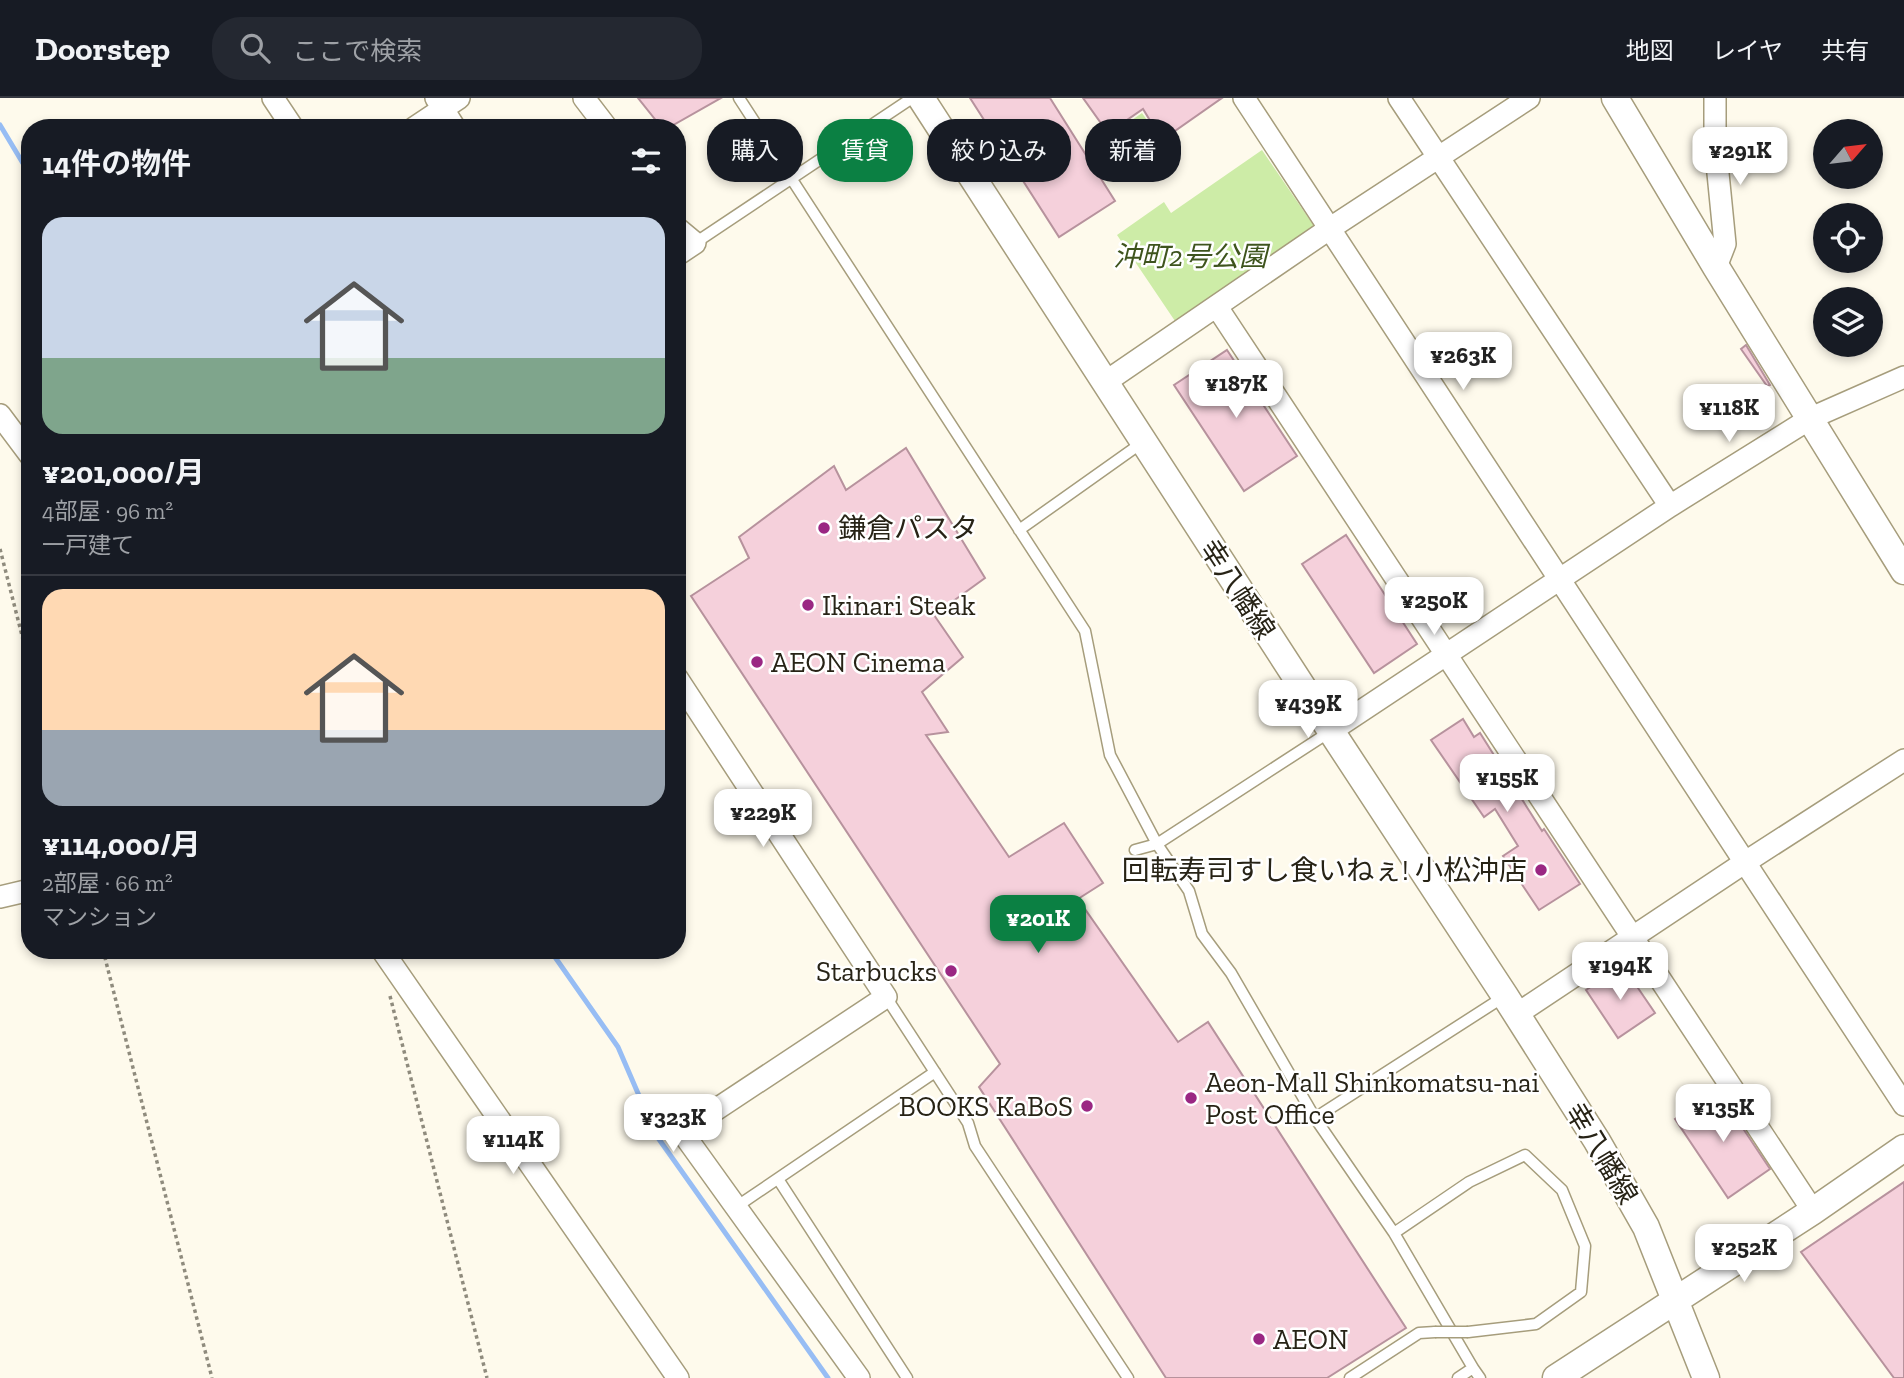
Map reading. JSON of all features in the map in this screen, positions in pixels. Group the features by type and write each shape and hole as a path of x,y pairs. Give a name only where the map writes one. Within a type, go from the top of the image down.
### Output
{"street":[{"path":"273,98 287,119"},
{"path":"584,98 600,119"},
{"name":"幸八幡線","path":"920,98 1597,1141 1646,1227 1706,1378"},
{"path":"1244,98 1904,1105"},
{"path":"1399,98 1670,506"},
{"path":"1104,383 1329,229 1529,98"},
{"path":"1615,98 1716,267 1904,570"},
{"path":"1715,98 1715,143 1725,244 1716,267"},
{"path":"425,119 446,102 452,119"},
{"path":"686,236 695,243 686,249"},
{"path":"1217,307 1813,1211"},
{"path":"1331,731 1670,506 1811,418 1904,377"},
{"path":"0,415 21,443"},
{"path":"686,692 886,997 682,1132 859,1378"},
{"path":"1511,1005 1632,937 1904,760"},
{"path":"0,897 21,892"},
{"path":"388,959 678,1378"},
{"path":"1556,1378 1813,1211 1904,1148"}],"lane":[{"path":"739,98 753,119"},
{"path":"803,171 912,98"},
{"path":"695,243 786,182"},
{"path":"795,182 1085,631 1110,755 1157,844 1189,891 1202,934 1231,973 1315,1118 1394,1233 1477,1373 1458,1378"},
{"path":"1019,530 1143,442"},
{"path":"1135,850 1157,844 1331,731"},
{"path":"886,997 968,1123 975,1146 1128,1378"},
{"path":"1315,1118 1511,1005"},
{"path":"736,1207 934,1072"},
{"path":"1350,1378 1419,1333 1486,1331 1536,1324 1581,1292 1585,1246 1562,1190 1525,1155 1469,1182 1394,1233"},
{"path":"778,1179 907,1378"}],"path":[{"path":"0,548 21,631"},
{"path":"105,959 212,1378"},
{"path":"388,990 487,1378"}],"green space":[{"path":"1142,113 1146,119 1133,119"},
{"name":"沖町2号公園","path":"1262,150 1316,229 1177,324 1117,235 1164,202 1171,213"}],"building":[{"path":"638,98 721,98 684,119 655,119"},
{"path":"970,98 1050,98 1063,119 983,119"},
{"path":"1083,98 1222,98 1181,127 1181,119 1149,119 1143,109 1128,119 1098,119"},
{"path":"1071,131 1085,153 1085,182 1103,182 1115,201 1059,237 1024,182 1071,182"},
{"path":"1746,345 1770,385 1767,386 1741,349"},
{"path":"1227,350 1297,456 1244,491 1174,385"},
{"path":"906,448 985,578 934,615 963,657 922,692 948,732 926,735 1009,857 1064,823 1103,883 1078,899 1178,1042 1208,1022 1406,1328 1327,1378 1166,1378 979,1087 1000,1064 691,596 749,558 739,537 834,466 846,490"},
{"path":"1346,535 1417,644 1374,673 1302,564"},
{"path":"1463,719 1474,737 1480,733 1542,831 1544,829 1580,884 1539,910 1503,856 1518,846 1495,809 1484,817 1431,740"},
{"path":"1623,966 1655,1013 1618,1038 1586,990"},
{"path":"1718,1091 1770,1169 1728,1198 1675,1119"},
{"path":"1904,1182 1904,1378 1894,1378 1801,1252"}],"waterway":[{"path":"0,125 21,160"},
{"path":"556,959 618,1047 656,1135 828,1378"}],"place":[{"name":"鎌倉パスタ","path":"824,528"},
{"name":"Ikinari Steak","path":"808,605"},
{"name":"AEON Cinema","path":"757,662"},
{"name":"回転寿司すし食いねぇ! 小松沖店","path":"1541,870"},
{"name":"Starbucks","path":"951,971"},
{"name":"Aeon-Mall Shinkomatsu-nai Post Office","path":"1191,1098"},
{"name":"BOOKS KaBoS","path":"1087,1106"},
{"name":"AEON","path":"1259,1339"}]}
